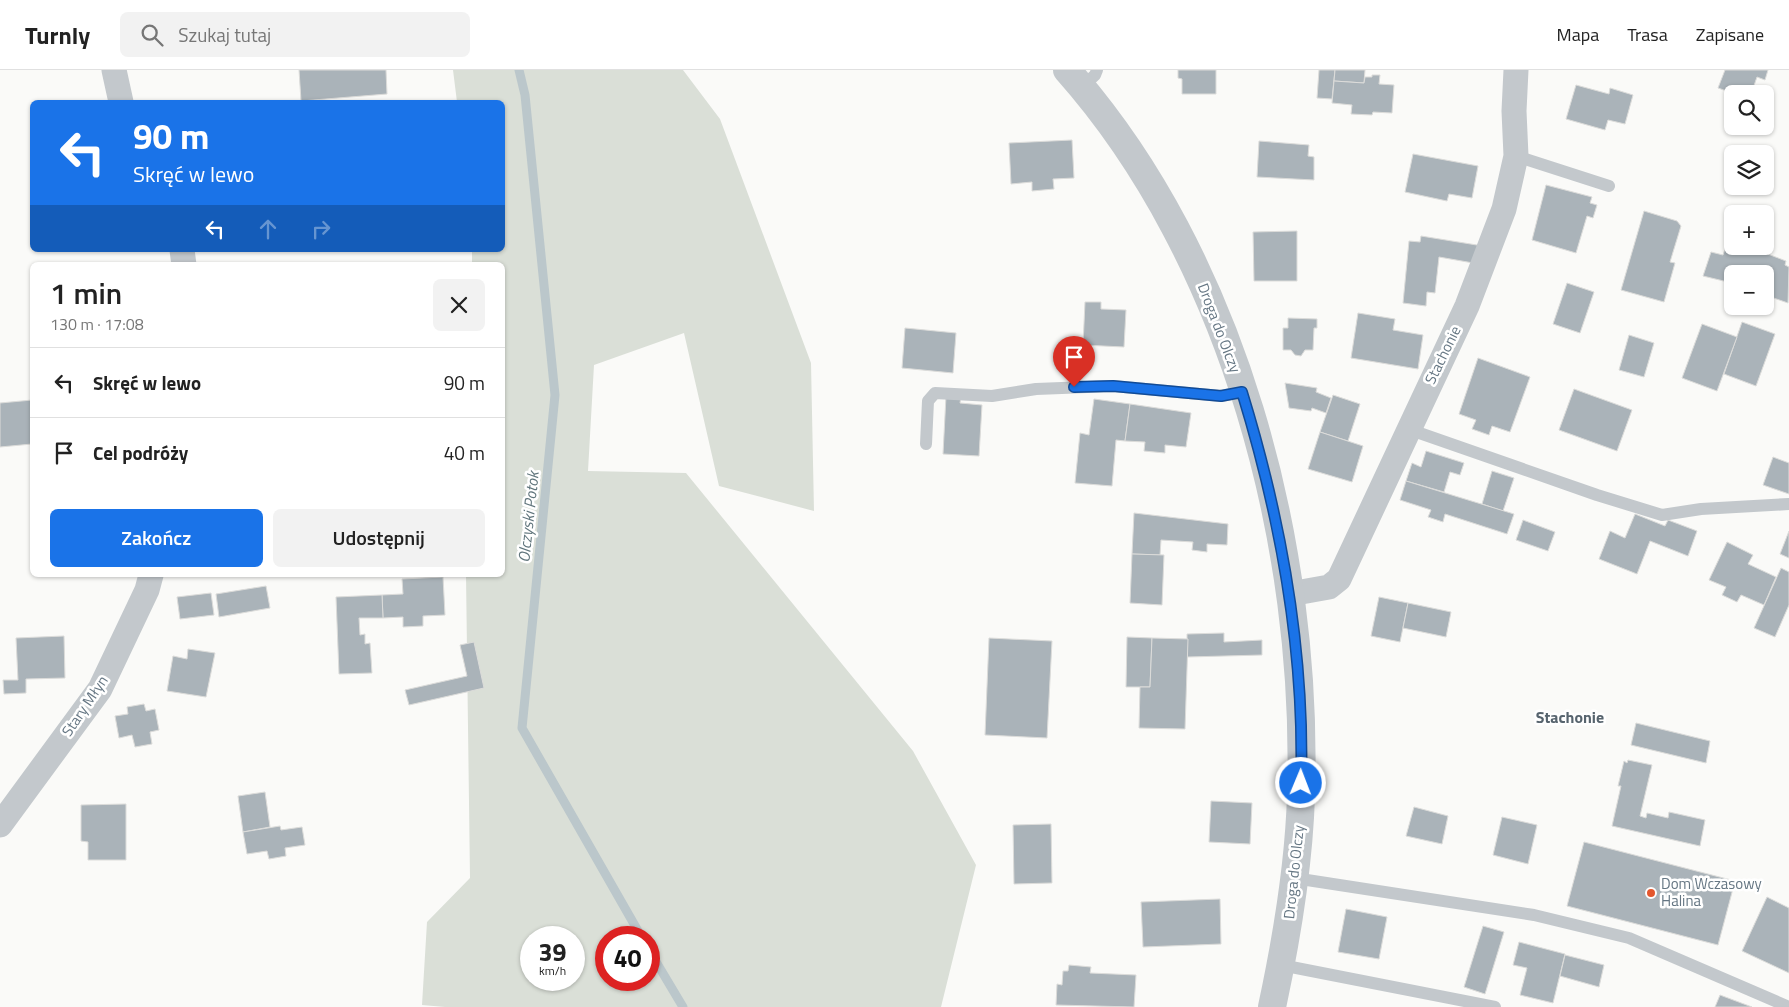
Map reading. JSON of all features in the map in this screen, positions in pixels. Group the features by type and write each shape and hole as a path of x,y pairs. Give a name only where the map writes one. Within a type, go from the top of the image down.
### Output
{"street":[{"path":"114,70 121,100"},
{"name":"Stachonie","path":"1290,594 1329,587 1339,579 1467,306 1504,208 1516,156 1514,111 1516,70"},
{"name":"Droga do Olczy","path":"1082,76 1141,167 1183,240 1214,311 1242,392 1272,499 1290,594 1298,665 1302,744 1301,797 1294,878 1281,965 1272,1007"},
{"name":"Stary Młyn","path":"0,825 100,689 147,590 150,577"}],"lane":[{"path":"1516,156 1609,186"},
{"path":"926,444 928,400 935,393 992,396 1036,389 1113,386 1221,396 1242,392"},
{"path":"1408,429 1597,495 1662,515 1701,509 1789,504"},
{"path":"1294,878 1534,915 1629,938 1789,1007"},
{"path":"1281,965 1496,1007"}],"shaded area":[{"path":"453,70 683,70 720,119 811,363 814,511 719,486 684,333 594,365 588,471 686,473 913,751 976,865 941,1007 445,1007 422,1005 427,922 470,878 466,577 505,577 505,262 472,262 472,252 505,252 505,100 457,100"}],"building":[{"path":"299,70 386,70 387,94 301,100"},
{"path":"1178,70 1216,70 1216,94 1182,94 1182,79 1178,78"},
{"path":"1319,70 1335,70 1332,99 1317,98"},
{"path":"1335,70 1365,70 1364,83 1334,81"},
{"path":"1725,70 1768,70 1765,80 1757,77 1754,85 1724,85 1724,90 1718,88"},
{"path":"1372,75 1380,75 1379,84 1394,85 1392,113 1373,112 1372,115 1351,114 1352,105 1332,103 1334,81 1364,83 1365,77 1372,77"},
{"path":"1576,85 1609,94 1610,88 1633,95 1625,124 1608,120 1605,130 1566,119"},
{"path":"1072,140 1074,178 1053,179 1054,189 1032,191 1032,182 1011,184 1009,143"},
{"path":"1259,141 1309,145 1308,156 1314,157 1314,180 1257,177"},
{"path":"1413,154 1478,166 1472,198 1449,194 1447,201 1405,192"},
{"path":"1546,185 1592,197 1590,203 1597,205 1593,218 1587,216 1576,253 1532,240"},
{"path":"1644,211 1677,221 1681,226 1670,262 1675,263 1664,302 1621,290"},
{"path":"1297,231 1297,281 1254,281 1253,232"},
{"path":"1421,236 1483,246 1479,264 1439,257 1435,293 1427,292 1426,306 1403,303 1409,241 1420,242"},
{"path":"1711,252 1723,255 1724,252 1724,255 1770,255 1786,261 1785,265 1789,267 1788,303 1774,298 1774,265 1724,265 1724,281 1703,276"},
{"path":"1567,283 1594,292 1580,333 1553,324"},
{"path":"1085,302 1101,302 1101,309 1126,310 1124,347 1083,345"},
{"path":"1358,313 1395,319 1393,330 1423,335 1418,369 1351,358"},
{"path":"1288,318 1317,319 1317,328 1314,328 1313,350 1305,350 1301,356 1295,355 1291,350 1283,350 1283,328 1288,328"},
{"path":"1742,322 1775,334 1756,386 1724,374"},
{"path":"1702,324 1737,337 1717,391 1682,378"},
{"path":"905,328 956,333 953,373 902,368"},
{"path":"1629,335 1654,343 1644,377 1619,370"},
{"path":"1478,358 1530,377 1510,432 1492,426 1489,435 1472,429 1476,420 1459,414"},
{"path":"1285,383 1317,388 1316,392 1331,398 1326,413 1312,408 1311,411 1289,408"},
{"path":"1574,389 1632,410 1617,451 1559,430"},
{"path":"1333,395 1360,404 1348,441 1320,432"},
{"path":"946,396 961,397 960,403 982,405 979,456 943,454"},
{"path":"1094,399 1130,404 1125,441 1116,440 1112,486 1075,483 1080,433 1089,435"},
{"path":"30,400 30,444 0,447 0,403"},
{"path":"1130,404 1191,413 1186,447 1165,445 1165,453 1144,451 1145,442 1125,441"},
{"path":"1320,432 1363,446 1352,482 1308,469"},
{"path":"1426,451 1464,463 1460,475 1450,472 1444,492 1406,481 1412,463 1421,467"},
{"path":"1773,457 1789,463 1789,494 1763,485"},
{"path":"1492,471 1514,478 1503,511 1482,504"},
{"path":"1406,481 1514,514 1507,534 1445,514 1443,522 1428,517 1431,510 1400,500"},
{"path":"1134,513 1228,524 1227,545 1207,544 1207,552 1192,550 1193,542 1161,540 1160,555 1132,554"},
{"path":"1635,514 1665,526 1668,520 1697,531 1688,556 1650,541 1637,574 1599,559 1610,531 1625,538"},
{"path":"1523,520 1555,532 1548,551 1516,540"},
{"path":"1789,531 1789,558 1780,554"},
{"path":"1727,542 1753,555 1748,564 1776,577 1764,605 1741,595 1737,602 1722,595 1726,587 1709,580"},
{"path":"1132,554 1164,555 1162,605 1130,603"},
{"path":"1781,568 1789,572 1789,605 1775,637 1754,628"},
{"path":"443,577 445,615 423,616 423,626 403,627 403,617 383,618 382,595 403,594 402,579"},
{"path":"266,586 270,608 219,617 216,594"},
{"path":"211,593 214,615 180,619 177,597"},
{"path":"382,595 383,618 359,618 360,635 365,634 365,644 370,643 372,673 339,674 336,597"},
{"path":"1379,597 1408,603 1400,642 1371,636"},
{"path":"1408,603 1451,612 1446,637 1403,628"},
{"path":"1224,633 1224,642 1262,640 1262,655 1187,657 1187,634"},
{"path":"64,636 65,678 26,679 26,693 4,694 3,680 18,680 16,638"},
{"path":"1127,637 1152,638 1150,687 1126,687"},
{"path":"989,638 1052,641 1047,738 985,735"},
{"path":"1152,638 1188,639 1185,729 1139,728 1140,687 1150,687"},
{"path":"474,642 484,688 409,705 405,690 467,676 460,645"},
{"path":"188,649 215,653 206,697 167,691 173,656 187,659"},
{"path":"144,704 146,711 155,709 159,730 150,732 152,744 135,747 132,735 119,738 115,716 128,714 127,707"},
{"path":"1636,723 1710,741 1706,763 1631,745"},
{"path":"1628,760 1652,765 1640,816 1646,818 1647,813 1668,818 1669,812 1705,820 1700,846 1612,826 1621,786 1618,786 1624,761 1627,763"},
{"path":"265,792 270,827 243,832 238,796"},
{"path":"1211,801 1252,803 1250,844 1209,842"},
{"path":"126,804 126,860 88,860 88,842 81,841 81,805"},
{"path":"1414,807 1448,816 1442,844 1406,836"},
{"path":"1502,817 1537,825 1528,864 1493,855"},
{"path":"1051,824 1052,883 1014,884 1013,825"},
{"path":"280,826 281,830 302,827 305,845 285,848 286,856 269,859 267,851 247,854 243,832"},
{"name":"Dom Wczasowy Halina","path":"1584,842 1735,881 1718,945 1567,906"},
{"path":"1767,897 1789,908 1789,973 1742,951"},
{"path":"1220,899 1221,944 1143,947 1141,902"},
{"path":"1346,909 1387,917 1379,959 1338,952"},
{"path":"1483,926 1504,932 1485,994 1464,987"},
{"path":"1519,942 1565,954 1553,1003 1520,995 1527,968 1513,965"},
{"path":"1565,955 1604,965 1599,987 1560,976"},
{"path":"1069,965 1091,967 1090,973 1136,975 1134,1007 1056,1005 1057,984 1062,985 1063,971 1068,971"},
{"path":"1720,995 1752,1007 1715,1007"}],"waterway":[{"name":"Olczyski Potok","path":"519,70 525,95 555,395 522,728 635,926"},
{"name":"Olczyski Potok","path":"660,968 683,1007"}],"place":[{"name":"Dom Wczasowy Halina","path":"1651,893"}],"district":[{"name":"Stachonie","path":"1570,717"}],"route":[{"path":"1074,387 1113,386 1221,396 1242,392 1272,499 1290,594 1297,649 1301,712 1301,783"}]}
